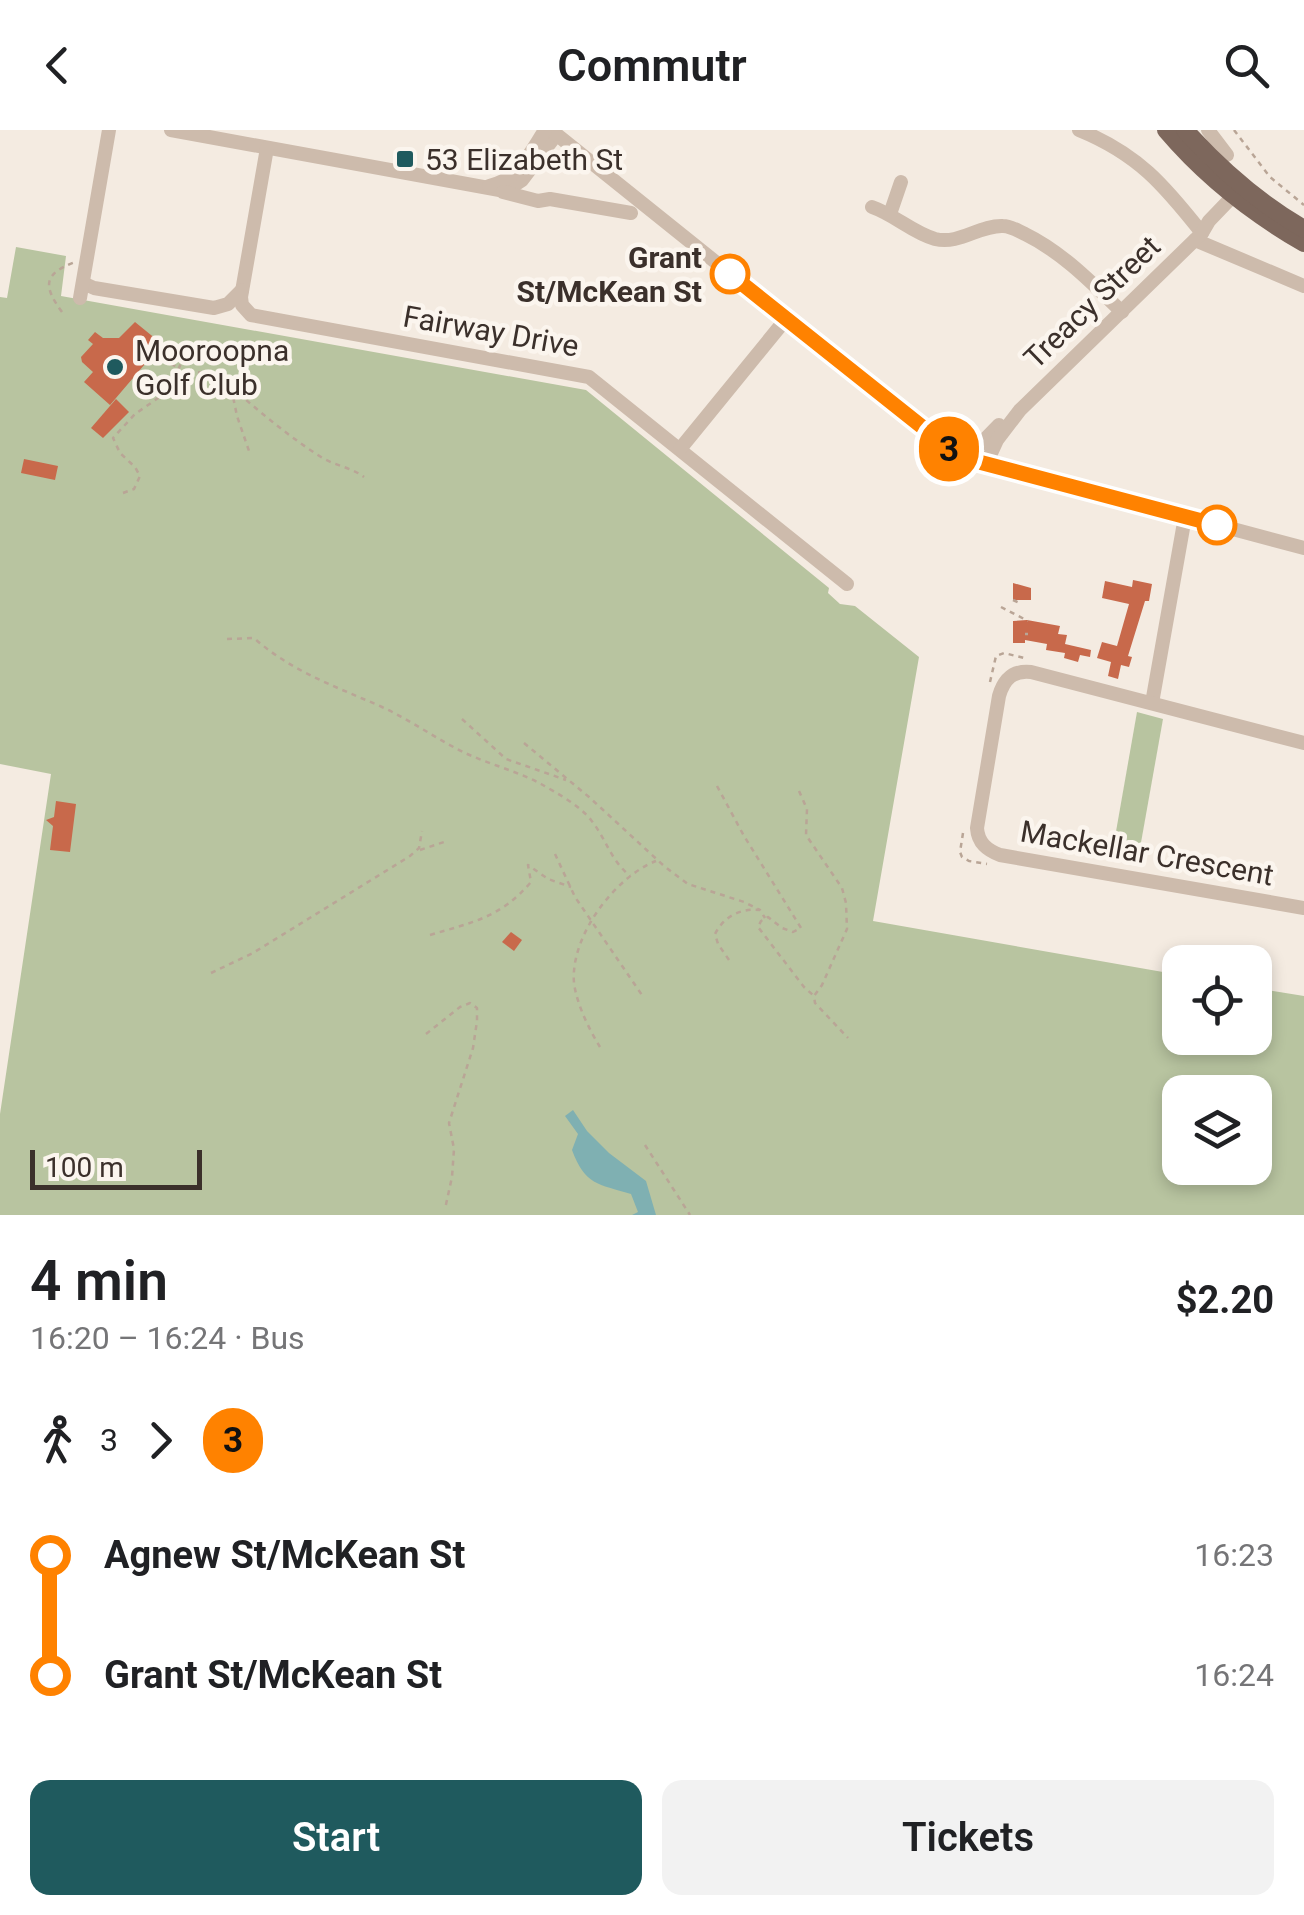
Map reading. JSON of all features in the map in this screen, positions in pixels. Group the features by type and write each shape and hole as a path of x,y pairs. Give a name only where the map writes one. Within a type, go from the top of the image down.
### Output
{"main road":[{"path":"1166,130 1203,169 1304,244"},
{"path":"1184,130 1241,195 1304,229"}],"street":[{"path":"109,130 82,290 94,288 214,308 242,296 267,148"},
{"path":"171,130 502,191 514,187 524,177 551,132 951,451 966,459 1304,548"},
{"path":"1079,130 1124,153 1154,175 1199,237 1304,286"},
{"path":"1210,131 1227,155"},
{"path":"890,214 900,182"},
{"path":"483,186 538,201 631,213"},
{"name":"Treacy Street","path":"966,459 1199,237 1209,221 1241,195"},
{"path":"872,208 941,240 1011,227 1050,246 1122,312"},
{"name":"Fairway Drive","path":"242,296 246,310 254,316 583,374 847,584"},
{"path":"680,449 786,318"},
{"name":"Treacy Street","path":"986,464 997,440 1020,410"},
{"path":"1152,703 1185,517"},
{"name":"Mackellar Crescent","path":"1304,743 1024,671 1010,676 1000,696 978,820 978,835 984,845 1000,855 1304,908"}],"path":[{"path":"1234,130 1270,177 1304,205"},
{"path":"62,312 48,292 50,278 58,270 87,258"},
{"path":"123,493 134,489 140,476 113,438 135,414 164,394 185,354"},
{"path":"152,359 179,367"},
{"path":"177,373 214,372 296,442 364,478"},
{"path":"231,387 249,451"},
{"path":"1013,600 1022,604"},
{"path":"1002,607 1025,618"},
{"path":"227,639 254,638 275,656 321,682 386,709 489,764 538,783 590,818 614,863 630,876"},
{"path":"990,681 994,658 1000,653 1027,658"},
{"path":"462,719 506,759 571,782"},
{"path":"524,742 688,884 744,902 760,910 766,919"},
{"path":"717,786 801,928 793,932 766,919 758,926 814,996 815,1003 848,1038"},
{"path":"800,791 807,809 806,836 842,888 846,903 847,929 814,996"},
{"path":"410,856 420,848 422,831"},
{"path":"964,833 962,857 986,864"},
{"path":"212,974 268,945 421,849 447,841"},
{"path":"555,854 570,887 644,998"},
{"path":"600,1048 574,982 581,942 605,902 630,876 658,860"},
{"path":"430,935 480,921 517,898 531,882 528,865 548,879 570,887"},
{"path":"729,960 718,944 720,924 742,911 760,910"},
{"path":"426,1034 460,1007 470,1003 477,1008 473,1048 449,1123 454,1149 445,1208"},
{"path":"645,1145 690,1215"}],"green space":[{"name":"Mooroopna Golf Club","path":"16,247 66,256 61,296 586,390 829,588 828,593 840,604 855,606 919,657 873,921 1162,972 1162,1055 1272,1055 1272,991 1304,996 1304,1215 0,1215 0,1114 51,774 0,764 0,297 7,298"},
{"path":"1137,712 1163,719 1137,865 1111,860"}],"water":[{"path":"573,1110 609,1153 646,1181 656,1215 632,1215 638,1212 631,1194 601,1185 582,1170 572,1150 578,1134 565,1116"}],"building":[{"name":"Mooroopna Golf Club","path":"135,322 162,344 110,405 84,382 93,372 81,357 93,344 88,340 95,332 103,338 119,338"},
{"path":"116,399 129,412 103,438 91,428"},
{"path":"24,459 58,466 55,480 21,473"},
{"path":"1133,580 1152,584 1128,656 1132,657 1129,667 1121,665 1118,679 1108,676 1111,662 1097,658 1102,642 1117,646 1129,604 1102,598 1105,581 1132,587"},
{"path":"1013,583 1031,588 1031,600 1013,600"},
{"path":"1013,621 1060,626 1058,634 1067,635 1065,644 1091,650 1090,657 1080,655 1078,662 1064,658 1065,653 1046,650 1047,644 1025,640 1013,643"},
{"path":"56,801 76,804 70,852 50,850 53,826 46,820 54,817"},
{"path":"511,932 522,940 514,951 502,942"}],"bus line":[{"name":"3","path":"730,274 960,457 1217,525"}],"place":[{"name":"53 Elizabeth St","path":"405,159"},
{"name":"Grant St/McKean St","path":"730,274"},
{"name":"Mooroopna Golf Club","path":"115,367"}]}
